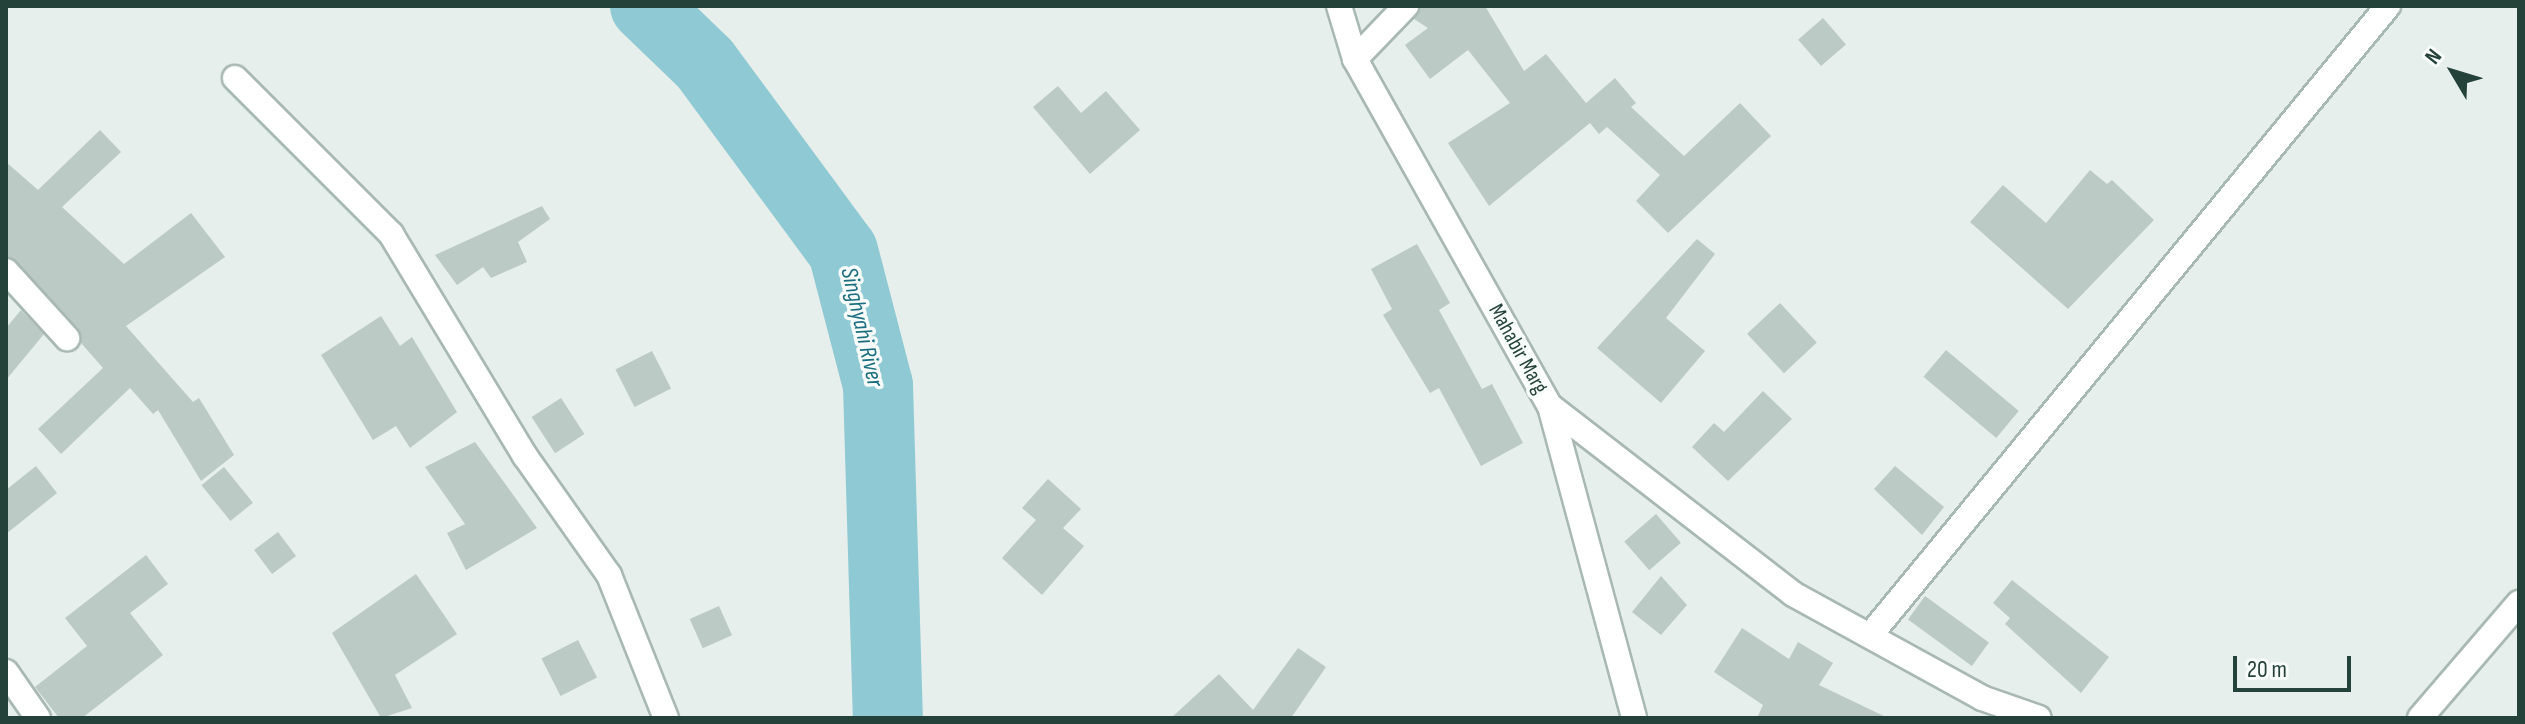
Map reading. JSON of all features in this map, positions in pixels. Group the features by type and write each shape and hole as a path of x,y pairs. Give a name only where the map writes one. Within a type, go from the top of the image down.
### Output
{"street":[{"name":"Mahabir Marg","path":"1339,6 1355,59 1550,406 1634,718"},
{"path":"1355,59 1406,6"},
{"path":"1872,633 2388,6"},
{"path":"235,78 391,234 525,456 609,575 666,718"},
{"path":"6,271 67,338"},
{"path":"1550,406 1793,594 1872,633 1976,708 2039,718"},
{"path":"2420,718 2519,603"},
{"path":"6,672 38,718"}],"building":[{"path":"1421,6 1485,6 1524,71 1546,54 1586,103 1615,78 1636,103 1631,107 1684,156 1740,103 1771,136 1668,233 1636,201 1660,175 1607,127 1599,134 1590,123 1489,206 1448,143 1510,103 1468,50 1430,79 1405,45 1428,28 1414,19"},
{"path":"1823,18 1846,44 1821,66 1798,40"},
{"path":"1058,86 1081,113 1106,91 1140,130 1090,174 1033,107"},
{"path":"100,130 121,152 62,207 124,264 191,213 225,257 126,326 193,402 199,398 234,455 201,481 158,410 153,414 130,388 61,454 38,429 103,368 81,343 78,328 6,256 6,162 38,190"},
{"path":"2090,170 2107,184 2112,180 2154,220 2068,309 1970,222 2003,185 2046,223"},
{"path":"542,206 550,219 518,242 527,262 491,278 483,267 457,285 435,255"},
{"path":"1697,239 1715,254 1666,318 1705,351 1661,403 1597,348"},
{"path":"1417,244 1450,303 1439,310 1482,389 1492,384 1523,443 1481,466 1439,388 1430,393 1383,315 1392,309 1371,269"},
{"path":"1780,303 1817,342 1784,373 1747,334"},
{"path":"21,310 44,334 6,380 6,328"},
{"path":"381,316 400,346 412,337 457,412 410,448 396,426 373,440 321,355"},
{"path":"1946,350 2019,411 1996,438 1924,377"},
{"path":"652,351 671,388 635,407 615,370"},
{"path":"1763,391 1792,419 1728,481 1692,447 1714,423 1724,432"},
{"path":"561,398 584,434 555,453 532,417"},
{"path":"475,442 537,528 466,570 447,533 465,524 425,467"},
{"path":"36,466 57,493 6,534 6,490"},
{"path":"1895,466 1944,507 1922,535 1874,489"},
{"path":"224,467 253,503 230,521 201,485"},
{"path":"1048,479 1081,509 1063,528 1084,546 1042,595 1002,558 1036,520 1022,508"},
{"path":"1656,514 1681,543 1649,570 1624,542"},
{"path":"278,532 296,556 272,574 254,550"},
{"path":"146,555 168,584 130,613 163,655 82,718 59,718 35,687 87,646 65,618"},
{"path":"416,574 457,634 395,675 412,708 381,718 332,633"},
{"path":"1661,576 1687,605 1661,635 1632,612"},
{"path":"2012,580 2109,657 2081,693 2005,624 2010,618 1993,603"},
{"path":"1925,596 1989,642 1972,666 1908,619"},
{"path":"719,606 732,635 703,648 690,619"},
{"path":"1742,628 1789,659 1798,642 1833,663 1819,685 1888,718 1757,718 1763,705 1714,672"},
{"path":"578,640 597,677 561,696 541,659"},
{"path":"1298,648 1326,667 1291,718 1171,718 1219,674 1253,710"}],"waterway":[{"name":"Singhyahi River","path":"645,6 705,64 843,251 878,385 888,718"}]}
